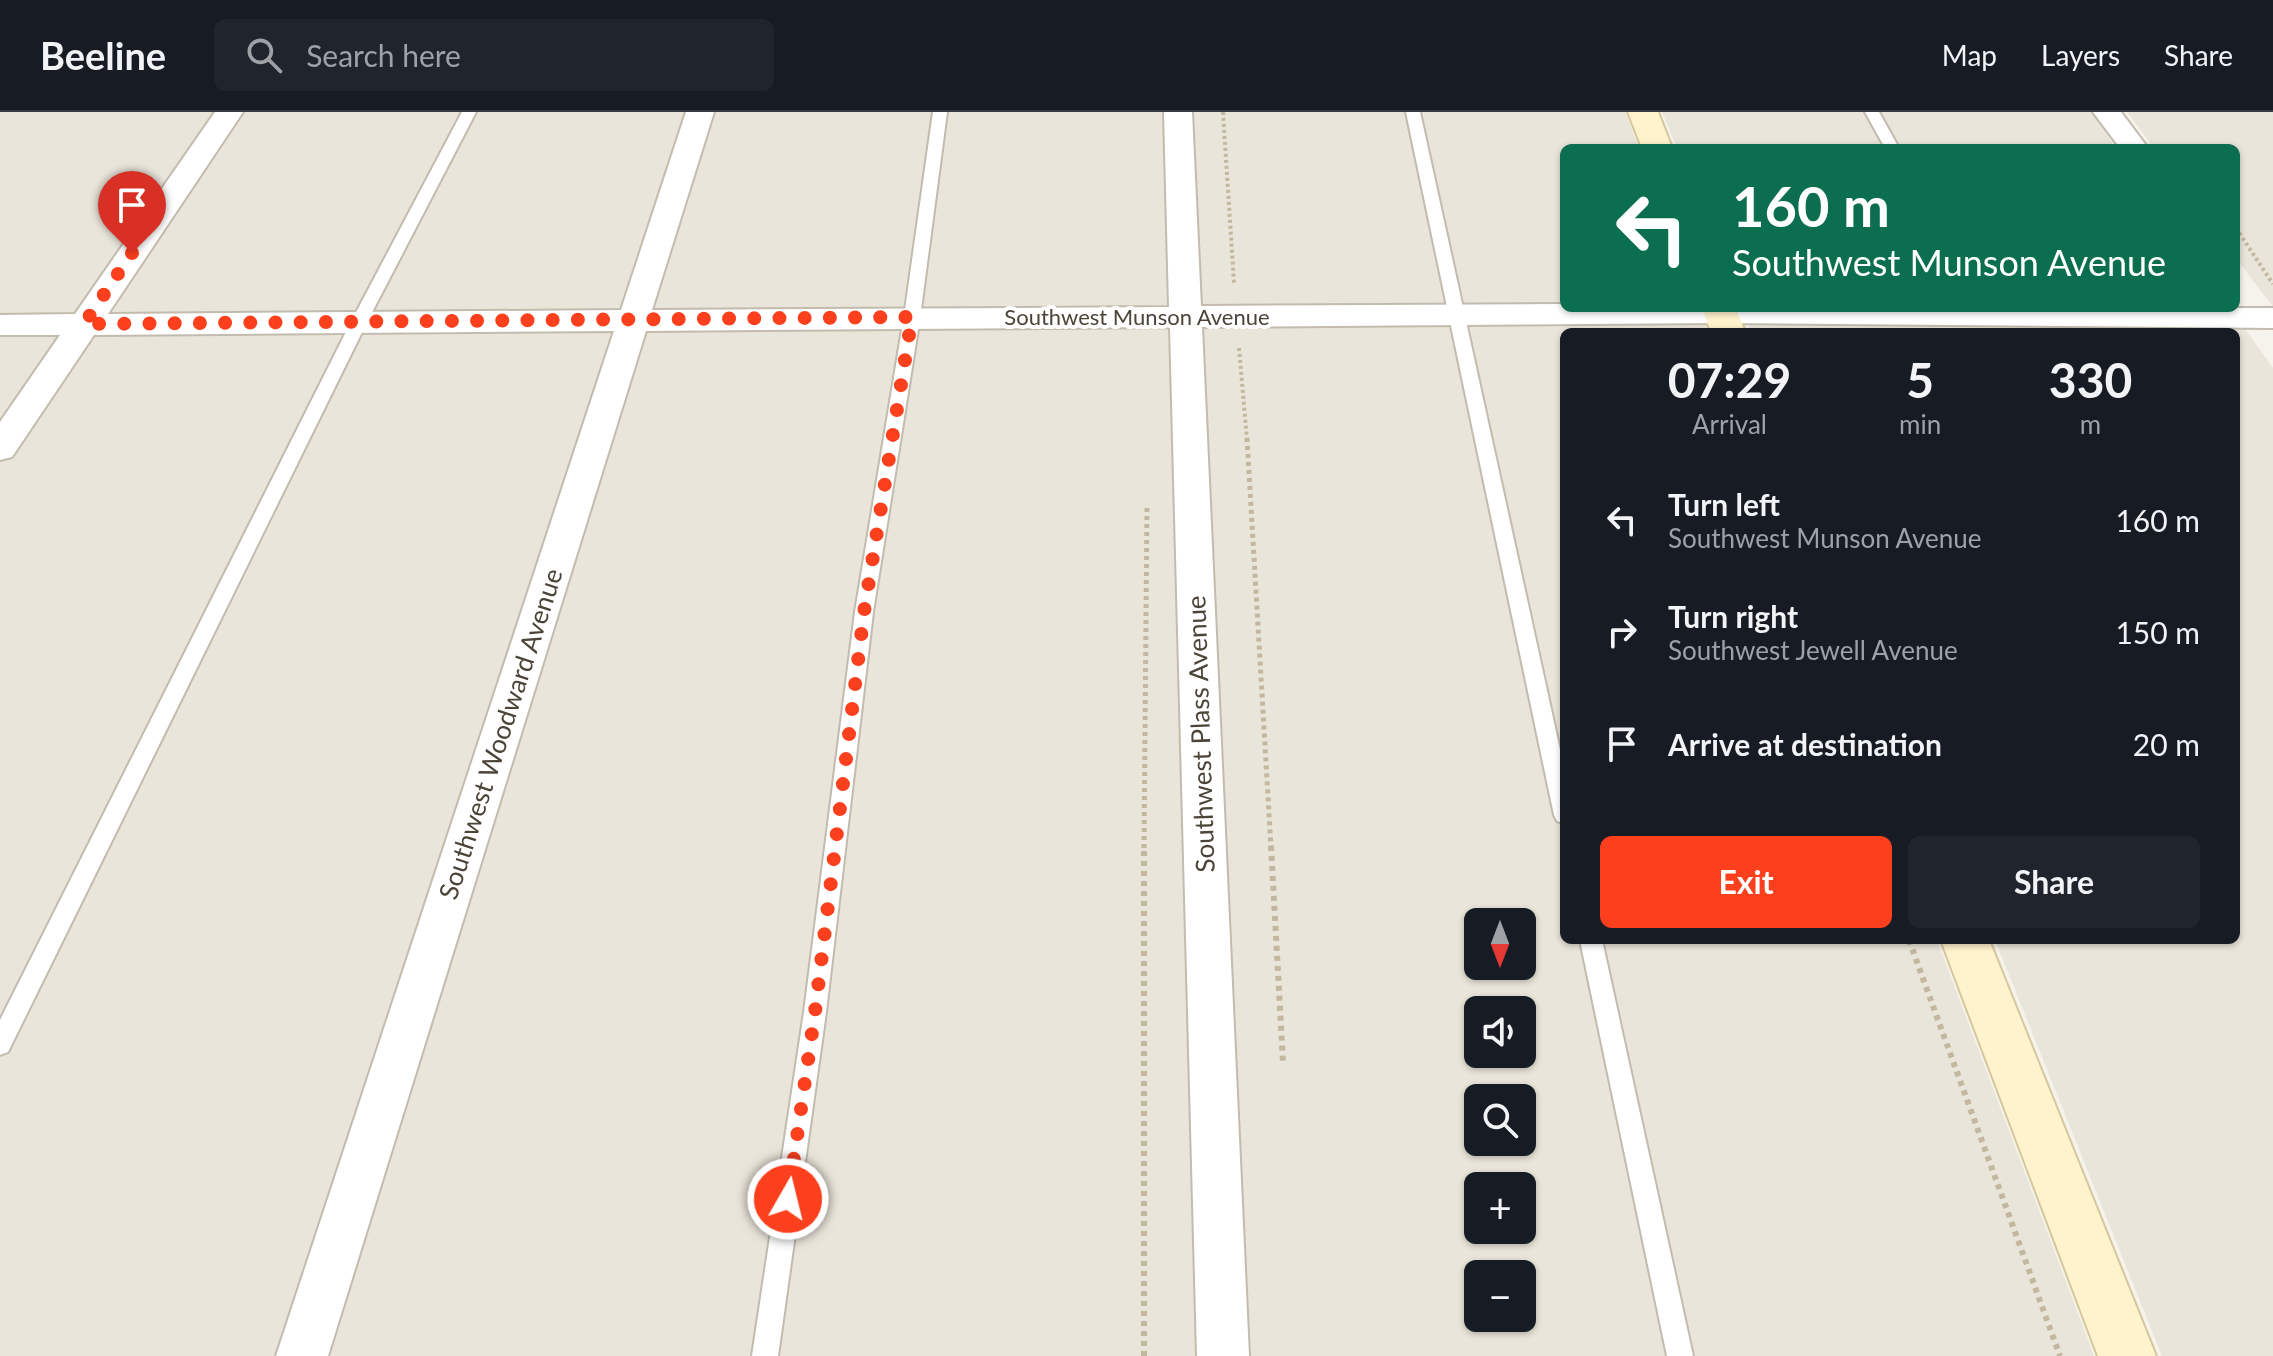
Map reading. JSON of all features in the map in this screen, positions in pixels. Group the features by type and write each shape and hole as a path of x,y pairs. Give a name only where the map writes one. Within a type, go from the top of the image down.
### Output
{"street":[{"path":"0,448 229,112"},
{"name":"Southwest Woodward Avenue","path":"302,1356 700,112"},
{"name":"Southwest Plass Avenue","path":"1178,112 1223,1356"},
{"path":"1643,112 1655,144"},
{"path":"2107,112 2131,144"},
{"path":"2240,291 2268,324"},
{"name":"Southwest Munson Avenue","path":"0,325 912,317 1723,318 1984,312 2268,324"},
{"path":"1967,944 2127,1356"}],"lane":[{"path":"0,1044 359,322 469,112"},
{"path":"765,1356 815,1012 864,612 912,317 940,112"},
{"path":"1413,112 1560,796"},
{"path":"1872,112 1890,144"},
{"path":"1592,944 1680,1356"}],"path":[{"path":"1223,112 1236,316 1251,472 1266,805 1283,1062"},
{"path":"2240,234 2273,284"},
{"path":"1144,1356 1142,1124 1147,499"},
{"path":"1910,944 2060,1356"}],"shaded area":[{"path":"0,112 1625,112 1637,144 1560,144 1560,312 1700,312 1706,328 1560,328 1560,944 1939,944 2094,1356 0,1356"},
{"path":"1662,112 2091,112 2113,144 1675,144"},
{"path":"2127,112 2273,112 2273,307 2240,263 2240,144 2151,144"},
{"path":"1743,312 2233,312 2273,368 2273,1356 2162,1356 1997,944 2240,944 2240,328 1749,328"}],"route":[{"path":"132,253 84,324 912,317 864,612 815,1012 788,1199"}]}
